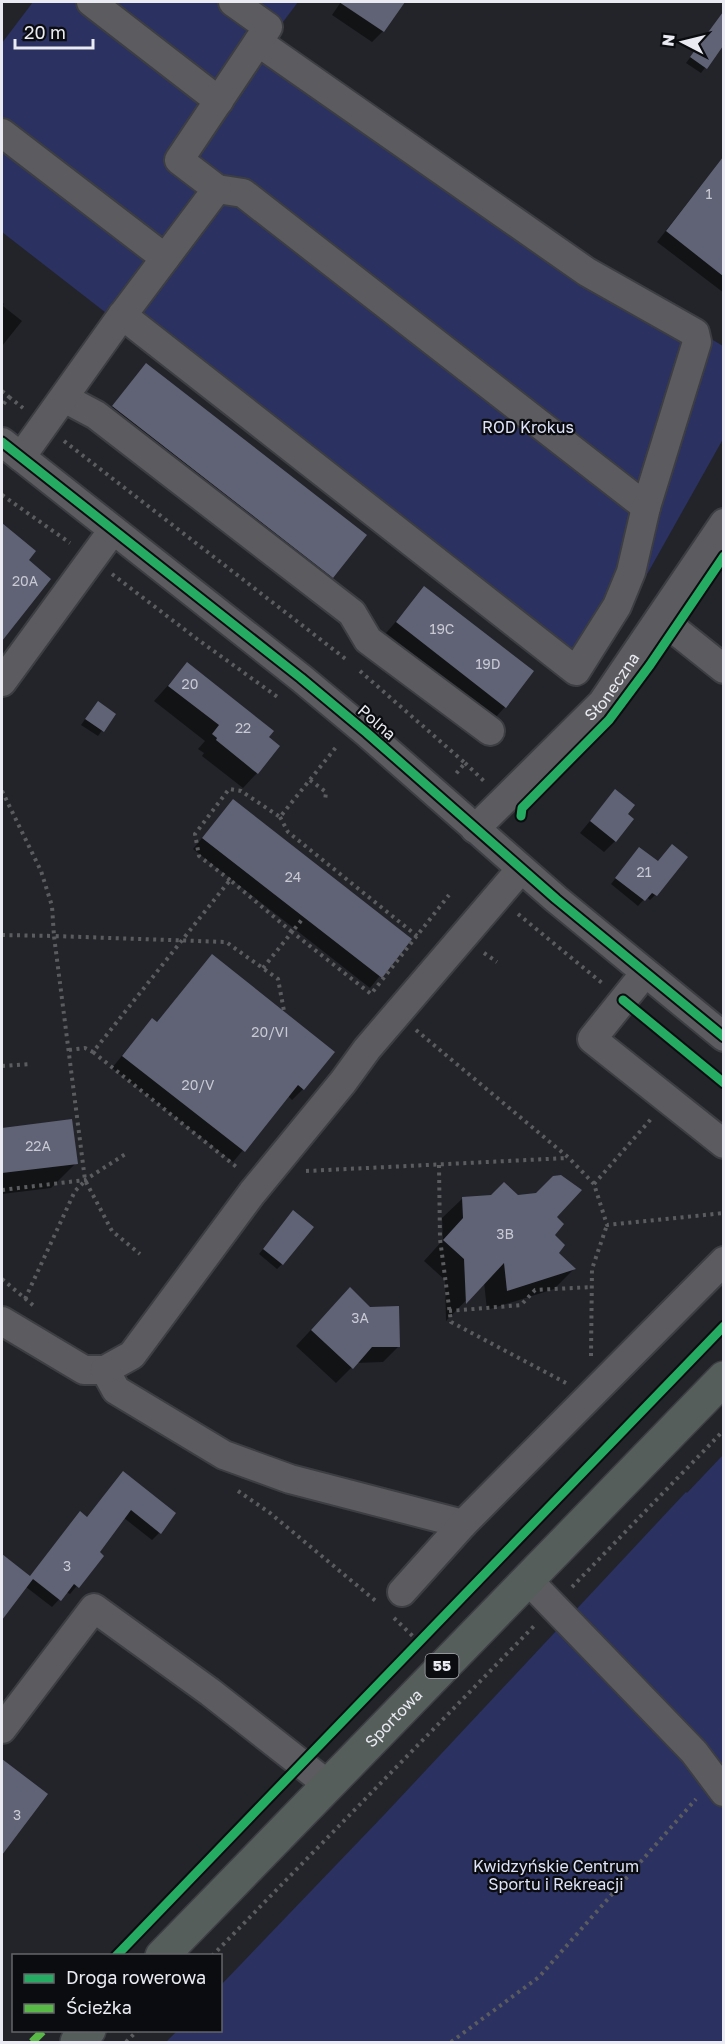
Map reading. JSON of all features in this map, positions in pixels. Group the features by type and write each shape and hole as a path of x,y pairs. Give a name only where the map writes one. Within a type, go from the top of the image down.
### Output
{"main road":[{"name":"Sportowa","path":"164,1954 723,1378"},
{"path":"77,2043 88,2032"}],"street":[{"path":"91,2 219,101"},
{"path":"233,2 268,27 179,160 217,189 243,193 646,507"},
{"path":"122,315 576,671 617,606 631,572 646,507 698,342 695,333 587,272 258,42"},
{"path":"2,133 165,258"},
{"path":"11,449 44,425 122,315 217,189"},
{"path":"64,398 96,415 352,612 368,640 490,730"},
{"name":"Polna","path":"11,449 301,678 521,869 723,1036"},
{"name":"Słoneczna","path":"475,829 602,703 723,523"},
{"path":"2,682 113,530"},
{"path":"660,618 723,669"},
{"path":"2,1321 84,1370 105,1370 132,1355 255,1172 521,869"},
{"path":"645,973 592,1039 723,1144"},
{"path":"389,1602 723,1261"},
{"path":"105,1370 116,1390 224,1455 290,1479 463,1524"},
{"path":"527,1579 694,1752 719,1786"},
{"path":"2,1729 94,1608 210,1692 327,1784"}],"path":[{"path":"2,391 352,664 465,763 438,795"},
{"path":"2,406 9,397"},
{"path":"2,495 92,558 196,639 282,700"},
{"path":"280,817 337,746 346,754"},
{"path":"310,780 326,792 325,801"},
{"path":"417,936 288,832 280,817 241,791 229,789 195,834 200,856 371,994 417,936 449,895"},
{"path":"2,791 41,871 52,906 85,1180 112,1231 140,1254"},
{"path":"93,1052 230,880"},
{"path":"497,896 623,1000"},
{"path":"263,968 304,917"},
{"path":"2,935 226,942 278,980 284,1011"},
{"path":"396,1013 569,1158 594,1184 607,1225 592,1269 590,1396 452,1322 440,1239 439,1165"},
{"path":"69,1050 85,1048 93,1052 255,1172 569,1158"},
{"path":"2,1066 30,1064"},
{"path":"594,1184 668,1100"},
{"path":"26,1299 75,1191 85,1180 127,1153"},
{"path":"2,1190 85,1180"},
{"path":"607,1225 723,1213"},
{"path":"449,1311 521,1305 535,1290 592,1287"},
{"path":"214,1954 723,1430"},
{"path":"231,1486 270,1512 389,1602 418,1642 446,1663"},
{"path":"451,2043 539,1977 719,1786"},
{"path":"126,2043 137,2032"}],"green space":[{"name":"ROD Krokus","path":"33,2 298,2 268,42 590,267 723,346 723,439 641,585 577,679 2,232 2,43"},
{"name":"Kwidzyńskie Centrum Sportu i Rekreacji","path":"723,1455 723,2042 166,2042 176,2032 222,2032 222,1984"}],"building":[{"path":"339,2 405,2 384,32"},
{"path":"723,12 723,46 707,69 690,57"},
{"path":"723,157 723,276 666,231"},
{"path":"146,363 367,535 333,578 112,406"},
{"path":"2,523 36,551 29,560 51,579 2,641"},
{"path":"424,586 534,671 506,708 396,622"},
{"path":"187,662 274,731 269,737 280,746 258,774 216,740 217,738 212,734 219,725 168,686"},
{"path":"98,701 116,714 104,732 85,719"},
{"path":"615,789 635,805 628,814 634,819 616,842 590,821"},
{"path":"233,799 412,939 382,978 202,838"},
{"path":"672,844 688,857 657,896 652,893 645,901 615,878 639,847 658,861"},
{"path":"212,954 335,1052 304,1090 298,1085 245,1152 122,1056 152,1018 157,1022"},
{"path":"72,1119 78,1164 2,1173 2,1128"},
{"path":"561,1175 582,1190 557,1217 564,1224 555,1235 565,1245 559,1253 576,1269 507,1291 504,1263 466,1304 464,1259 443,1240 463,1218 462,1197 491,1195 504,1182 518,1195 536,1193 553,1176"},
{"path":"293,1210 314,1227 283,1265 263,1249"},
{"path":"350,1287 370,1307 399,1306 400,1347 372,1347 353,1369 311,1330"},
{"path":"123,1471 176,1513 161,1534 131,1510 100,1552 104,1556 79,1588 74,1584 61,1601 33,1579 2,1620 2,1554 30,1576 80,1511 87,1517"},
{"path":"2,1759 48,1794 2,1855"}],"marked path":[{"path":"32,2042 42,2032"}],"cycle path":[{"path":"2,442 301,678 556,899 724,1037"},
{"path":"521,816 522,808 609,720 650,665 724,556"},
{"path":"623,1000 724,1083"},
{"path":"118,1954 724,1326"}]}
